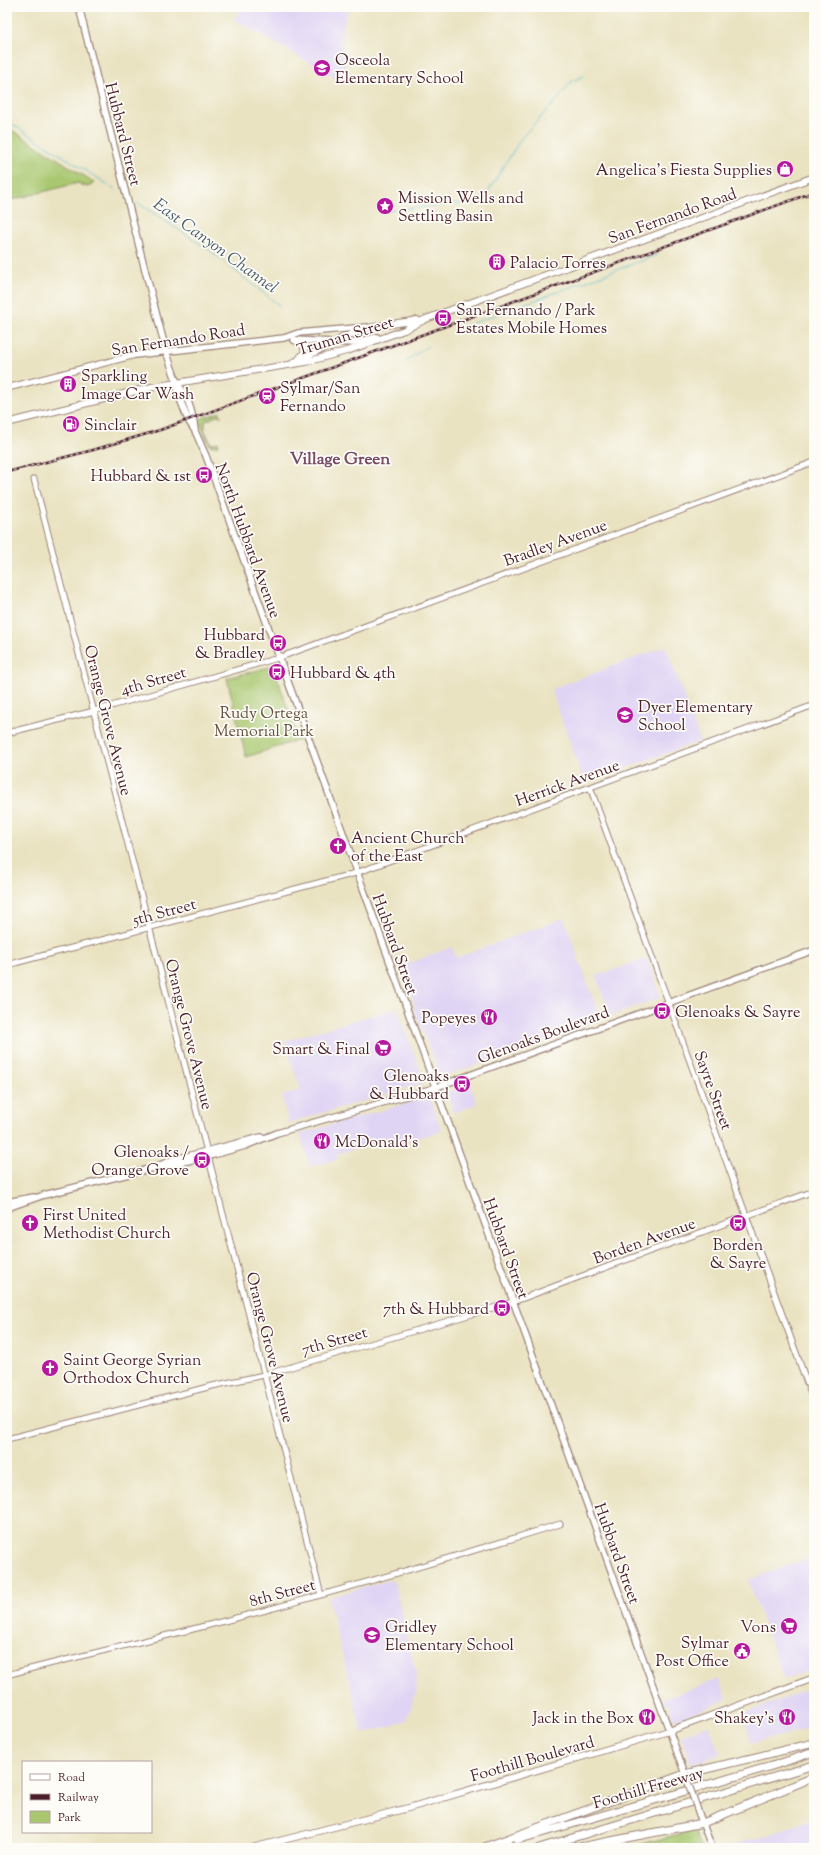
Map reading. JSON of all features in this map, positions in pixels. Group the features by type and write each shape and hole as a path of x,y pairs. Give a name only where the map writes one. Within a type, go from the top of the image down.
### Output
{"highway":[{"path":"482,1848 685,1774 814,1743"},
{"name":"Foothill Freeway","path":"488,1848 775,1765 814,1752"},
{"name":"Foothill Freeway","path":"539,1848 814,1765"},
{"path":"575,1848 703,1823 814,1777"}],"main road":[{"name":"Hubbard Street","path":"79,7 166,351 177,383 177,391 191,419"},
{"name":"San Fernando Road","path":"284,338 335,342 364,341 413,325 426,318 814,177"},
{"name":"San Fernando Road","path":"7,388 135,355 284,338 298,333 376,326 426,318"},
{"name":"Truman Street","path":"7,423 144,388 306,362 350,350 404,330 413,325"},
{"name":"Truman Street","path":"284,366 306,358 355,332 376,326"},
{"path":"295,340 305,347 303,355 297,360"},
{"name":"North Hubbard Avenue","path":"191,419 278,658"},
{"name":"Hubbard Street","path":"278,658 712,1848"},
{"name":"Glenoaks Boulevard","path":"7,1202 44,1195 153,1168 169,1161 245,1146 277,1134 434,1088 814,950"},
{"name":"Glenoaks Boulevard","path":"7,1208 44,1195"},
{"name":"Foothill Boulevard","path":"252,1848 412,1807 669,1731 814,1678"}],"street":[{"name":"Bradley Avenue","path":"306,648 449,594 814,462"},
{"name":"Orange Grove Avenue","path":"34,479 321,1595"},
{"name":"4th Street","path":"7,733 94,711 278,658 306,648"},
{"name":"Herrick Avenue","path":"328,881 356,873 814,705"},
{"name":"Sayre Street","path":"590,786 814,1402"},
{"name":"5th Street","path":"7,965 150,929 328,881"},
{"name":"Borden Avenue","path":"482,1310 513,1302 814,1191"},
{"name":"7th Street","path":"7,1439 212,1386 264,1375 482,1310"},
{"name":"8th Street","path":"7,1675 210,1625 321,1595 463,1555 560,1524"}],"shaded area":[{"path":"241,7 349,7 342,32 341,44 348,79 340,81 234,19"},
{"name":"Dyer Elementary School","path":"664,647 667,649 700,741 584,783 551,689"},
{"path":"564,918 600,1018 599,1020 494,1059 443,1076 440,1075 413,1007 415,1006 400,967 452,947 456,958"},
{"path":"647,958 661,997 610,1015 596,976"},
{"path":"397,1008 424,1080 423,1083 289,1123 282,1096 301,1090 284,1041"},
{"path":"470,1084 477,1104 453,1113 447,1092"},
{"path":"428,1097 430,1098 442,1131 388,1146 385,1140 337,1154 338,1159 310,1167 300,1134"},
{"path":"814,1556 814,1669 784,1680 748,1580"},
{"name":"Gridley Elementary School","path":"390,1580 394,1582 416,1673 417,1690 406,1721 363,1734 328,1599 329,1597"},
{"path":"719,1679 727,1700 677,1719 673,1718 668,1704 665,1705 663,1699"},
{"path":"814,1687 814,1727 752,1743 742,1714"},
{"path":"709,1725 720,1754 691,1765 680,1736"},
{"path":"814,1819 814,1848 721,1848 763,1837"}],"green space":[{"path":"7,127 94,182 88,187 78,183 7,201"},
{"path":"220,412 221,417 219,415 205,421 204,429 211,444 218,442 219,445 214,446 210,445 199,421 200,419"},
{"name":"Rudy Ortega Memorial Park","path":"273,666 299,740 246,757 227,678"},
{"path":"694,1830 702,1848 626,1848"}],"waterway":[{"path":"389,210 480,202 486,195 522,137 560,97 572,81 584,76"},
{"name":"East Canyon Channel","path":"7,121 115,189"},
{"name":"East Canyon Channel","path":"138,203 208,249 280,306"},
{"name":"East Canyon Channel","path":"457,329 657,255"},
{"name":"East Canyon Channel","path":"405,362 428,346"}],"railway":[{"path":"7,472 93,450 160,430 814,192"}],"place":[{"name":"Osceola Elementary School","path":"322,68"},
{"name":"Angelica's Fiesta Supplies","path":"785,169"},
{"name":"Mission Wells and Settling Basin","path":"385,206"},
{"name":"Palacio Torres","path":"497,262"},
{"name":"San Fernando / Park Estates Mobile Homes","path":"443,318"},
{"name":"Sparkling Image Car Wash","path":"68,384"},
{"name":"Sylmar/San Fernando","path":"267,396"},
{"name":"Sinclair","path":"71,424"},
{"name":"Hubbard & 1st","path":"204,475"},
{"name":"Hubbard & Bradley","path":"278,643"},
{"name":"Hubbard & 4th","path":"277,672"},
{"name":"Dyer Elementary School","path":"625,715"},
{"name":"Ancient Church of the East","path":"338,846"},
{"name":"Glenoaks & Sayre","path":"662,1011"},
{"name":"Popeyes","path":"489,1017"},
{"name":"Smart & Final","path":"383,1048"},
{"name":"Glenoaks & Hubbard","path":"462,1084"},
{"name":"McDonald's","path":"322,1141"},
{"name":"Glenoaks / Orange Grove","path":"202,1160"},
{"name":"First United Methodist Church","path":"30,1223"},
{"name":"Borden & Sayre","path":"738,1223"},
{"name":"7th & Hubbard","path":"502,1308"},
{"name":"Saint George Syrian Orthodox Church","path":"50,1368"},
{"name":"Vons","path":"789,1626"},
{"name":"Gridley Elementary School","path":"372,1635"},
{"name":"Sylmar Post Office","path":"742,1651"},
{"name":"Jack in the Box","path":"647,1717"},
{"name":"Shakey's","path":"787,1717"}],"district":[{"name":"Village Green","path":"340,458"}]}
